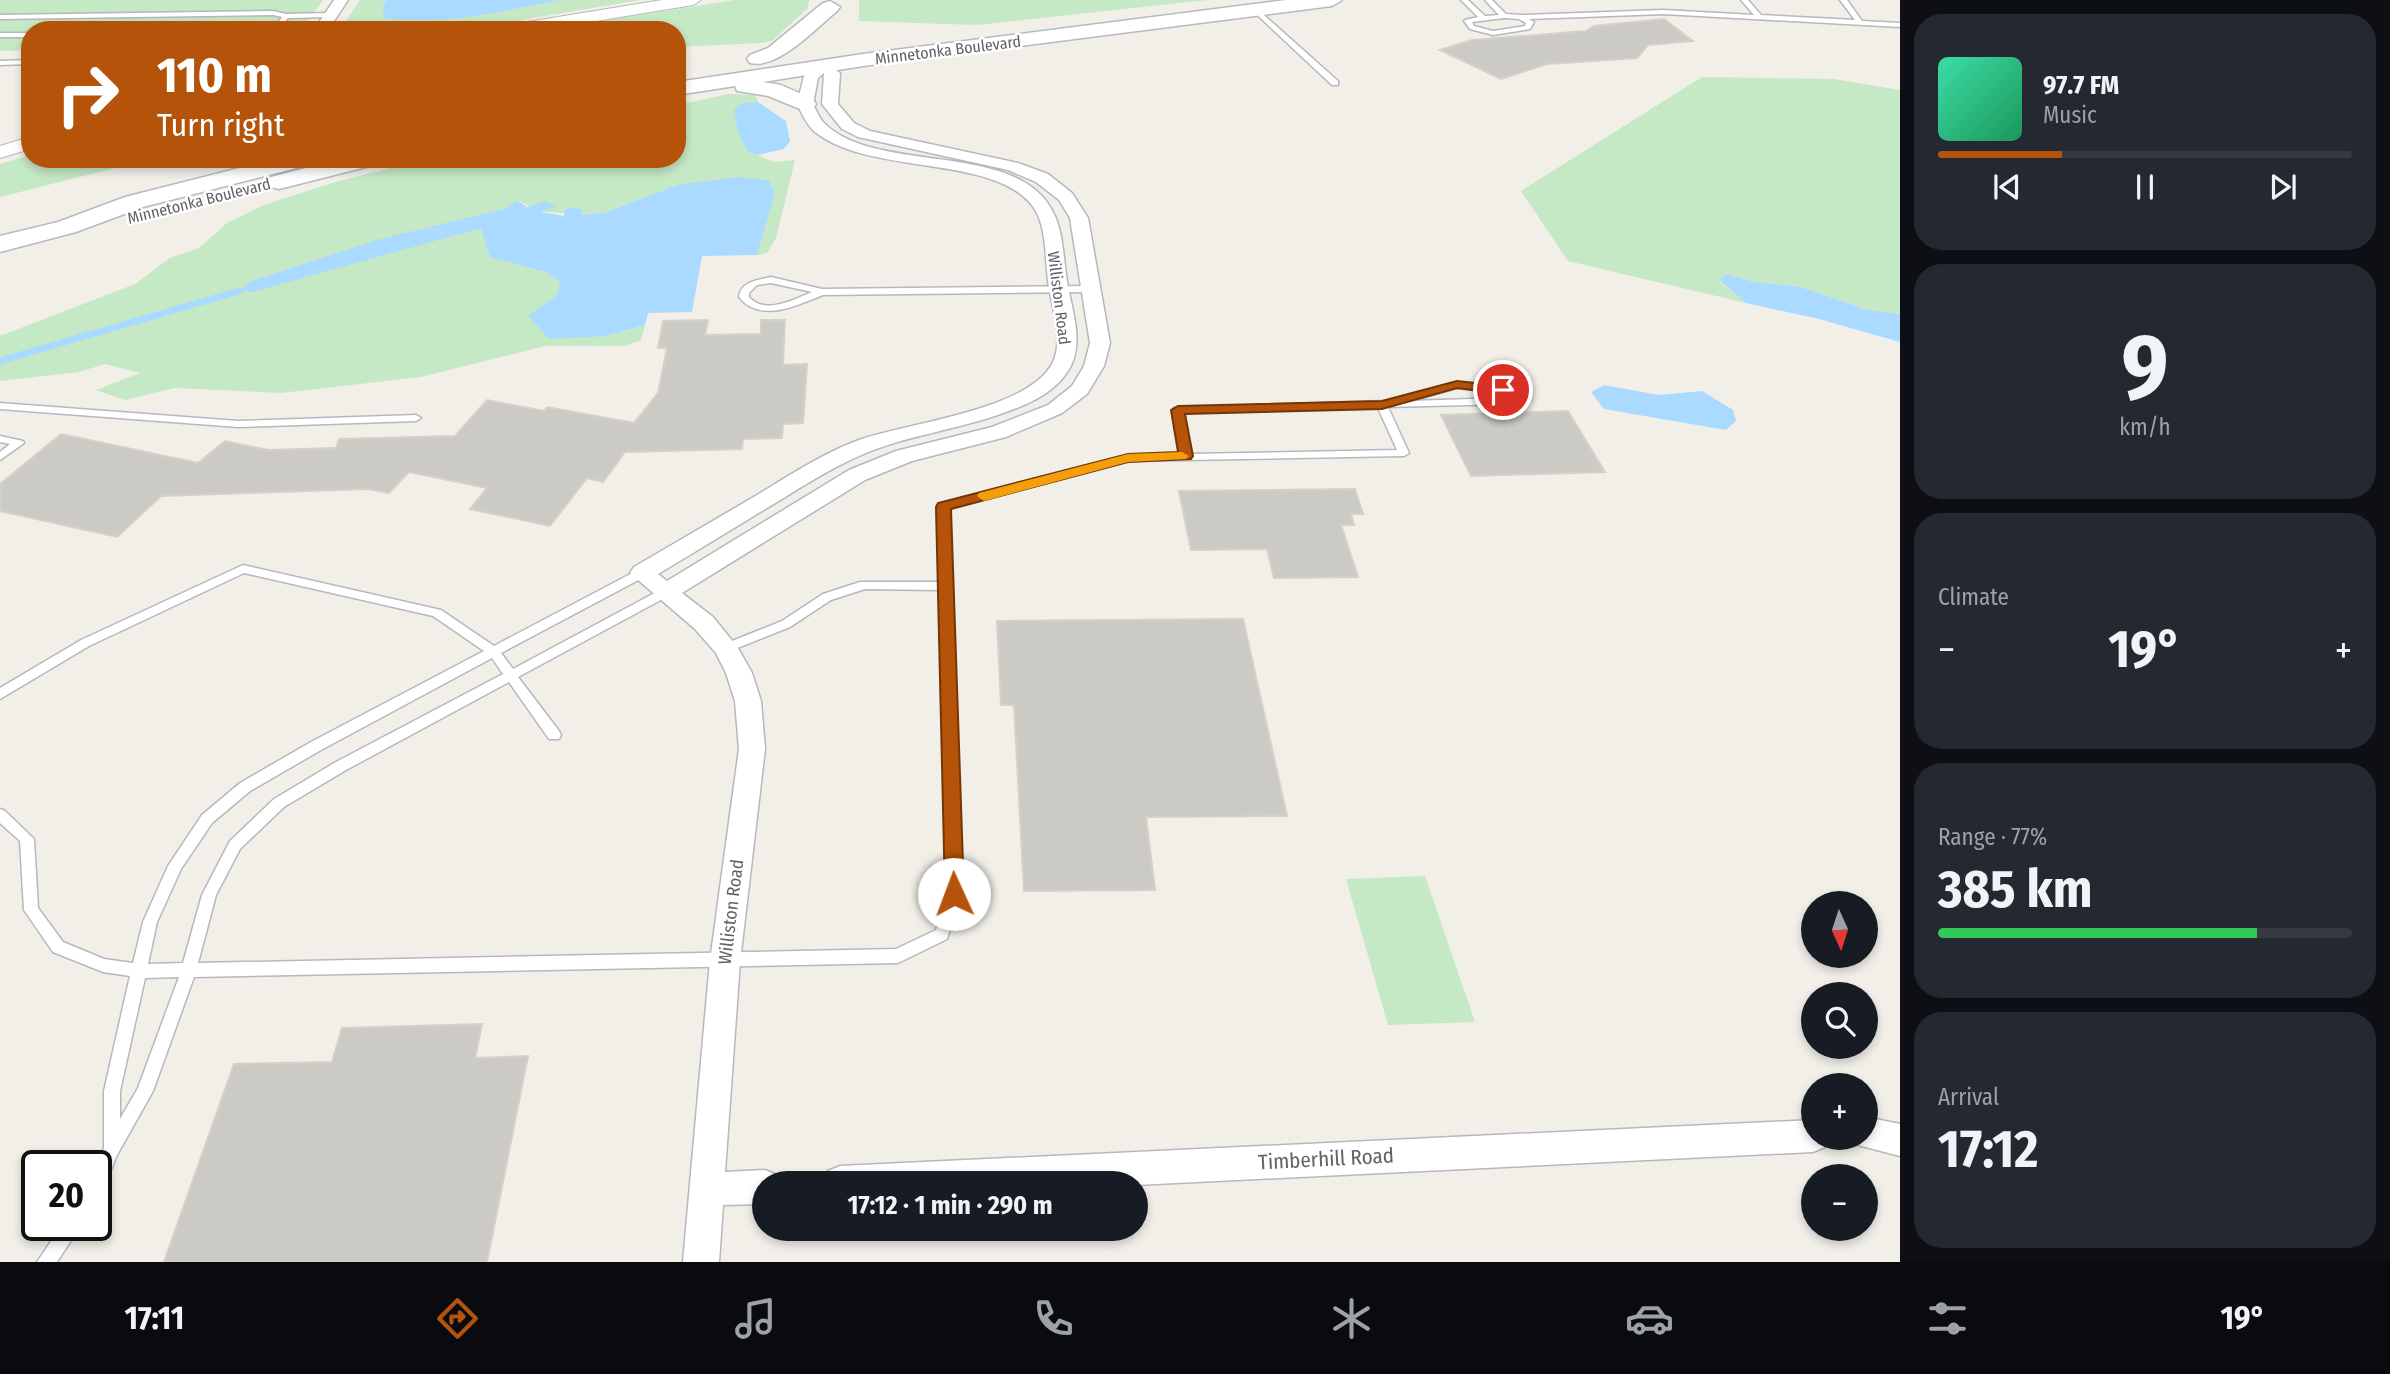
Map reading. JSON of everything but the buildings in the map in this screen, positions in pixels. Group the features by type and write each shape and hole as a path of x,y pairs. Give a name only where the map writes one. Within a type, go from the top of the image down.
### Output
{"main road":[{"name":"Minnetonka Boulevard","path":"686,71 757,59 1116,19 1219,13 1332,0"},
{"name":"Williston Road","path":"826,51 830,3"},
{"path":"757,59 775,52 830,3"},
{"name":"Minnetonka Boulevard","path":"686,88 826,51"},
{"path":"703,85 734,85 773,90 805,104"},
{"name":"Minnetonka Boulevard","path":"68,228 115,208 269,168"},
{"name":"Minnetonka Boulevard","path":"0,244 68,228 96,226 132,218 334,168"}],"street":[{"path":"326,21 341,0"},
{"path":"574,21 693,0"},
{"name":"Williston Road","path":"701,1262 725,961 752,749 748,701 739,673 726,648 704,623 642,573 837,456 879,440 987,412 1038,390 1061,366 1067,345 1049,223 1039,202 1018,185 978,171 861,148 818,126 805,104 811,76 826,51"},
{"name":"Williston Road","path":"666,592 857,475 904,456 999,432 1055,409 1080,390 1094,366 1100,343 1079,218 1066,197 1042,178 1012,166 881,140 848,125 830,104 833,73 826,51"},
{"path":"0,152 21,146"},
{"path":"1878,1135 1900,1140"},
{"name":"Timberhill Road","path":"1088,1171 1801,1137"},
{"path":"706,1189 752,1187"}],"lane":[{"path":"1464,0 1482,18"},
{"path":"1488,0 1504,16"},
{"path":"1744,0 1758,16"},
{"path":"1843,0 1859,21"},
{"path":"1254,9 1335,83"},
{"path":"1521,17 1530,23 1528,28 1493,33 1472,28 1467,21 1504,16 1663,12 1900,25"},
{"path":"0,17 273,13 286,16 330,15"},
{"path":"282,21 286,16"},
{"path":"0,35 21,35"},
{"path":"0,65 21,62"},
{"path":"822,292 768,308 752,305 744,297 748,287 771,280 822,292 1090,289"},
{"path":"1186,456 1178,410 1382,405 1497,402 1510,401 1503,390 1457,384 1382,405"},
{"path":"0,815 27,839 31,910 58,947 103,965 139,971 898,957 942,934 954,894 943,507 1128,458 1404,453 1382,405"},
{"path":"0,406 238,424 416,418"},
{"path":"0,439 19,443 0,457"},
{"path":"0,694 85,643 243,569 437,613 493,651 554,735"},
{"path":"111,1150 112,1091 150,922 175,866 207,819 245,786 642,573"},
{"path":"726,648 786,624 827,597 863,585 946,586"},
{"path":"111,1150 145,1091 189,970 209,895 236,845 279,803 341,766 666,592"},
{"path":"46,1262 61,1241"}],"green space":[{"path":"0,0 323,0 308,21 21,21 21,50 0,51"},
{"path":"360,0 387,0 383,6 493,13 561,0 640,0 516,21 346,21"},
{"path":"735,0 809,0 808,8 773,40 761,43 686,47 686,21 603,21"},
{"path":"859,0 1207,0 977,25 859,21"},
{"path":"1702,77 1834,79 1900,90 1900,314 1868,310 1801,287 1754,282 1726,274 1720,282 1746,303 1568,261 1521,191"},
{"path":"729,94 755,95 758,102 742,103 747,151 774,162 795,160 776,238 767,253 757,255 775,192 677,185 607,212 580,215 539,211 517,200 482,228 490,257 548,273 560,282 557,295 606,336 645,325 641,340 626,346 545,346 421,377 281,393 175,388 125,400 96,390 140,373 105,364 79,372 0,381 0,336 135,284 170,258 199,248 227,223 264,205 335,182 391,168 686,168 686,103"},
{"path":"21,158 21,168 115,168 0,197 0,164"},
{"path":"1425,876 1475,1022 1388,1025 1346,879"}],"water":[{"path":"387,0 561,0 450,19 406,20 384,18 383,5"},
{"path":"758,102 786,121 790,141 784,149 757,155 747,151 738,131 734,110 742,103"},
{"path":"738,177 769,181 775,193 757,255 702,256 692,312 648,313 645,325 606,336 549,339 528,316 557,295 560,282 548,273 490,257 481,228 252,292 239,291 249,282 377,240 507,208 517,200 527,207 546,201 556,206 541,212 564,216 565,209 576,207 583,211 581,215 607,212 677,185"},
{"path":"1726,274 1754,282 1801,287 1868,310 1900,314 1900,342 1819,319 1746,303 1720,281"},
{"path":"1604,385 1659,395 1702,391 1733,410 1736,421 1726,430 1604,409 1591,392"}],"waterway":[{"path":"0,361 239,291"}],"slow traffic":[{"path":"984,496 1128,458 1182,456"}],"route":[{"path":"954,894 943,507 1128,458 1186,456 1178,410 1382,405 1457,384 1503,390"}]}
